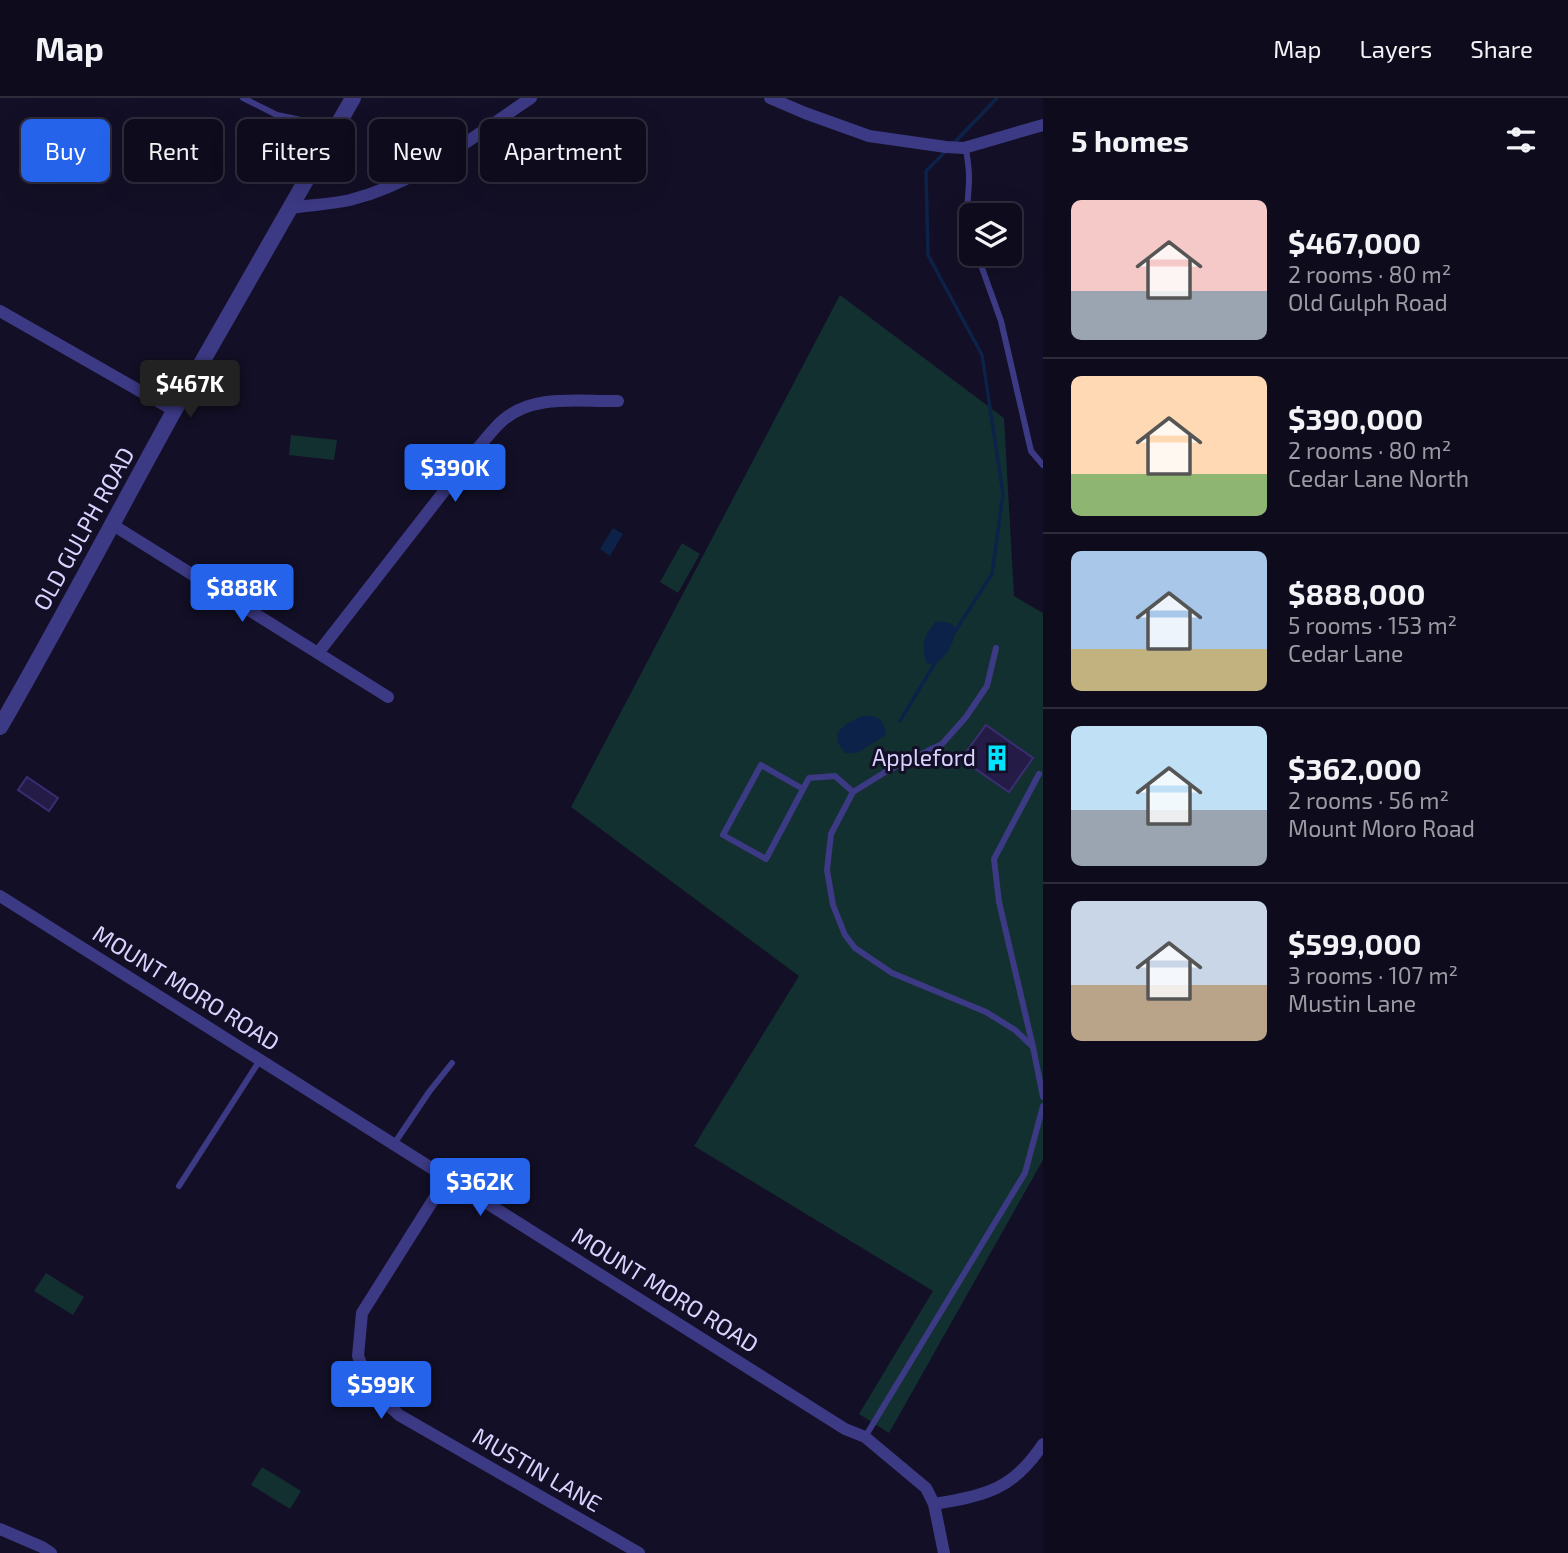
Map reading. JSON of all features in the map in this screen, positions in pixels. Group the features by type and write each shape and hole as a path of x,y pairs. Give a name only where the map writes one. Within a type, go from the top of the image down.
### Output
{"street":[{"name":"OLD GULPH ROAD","path":"341,119 353,98"},
{"path":"292,208 352,199 418,173 531,98"},
{"path":"770,98 869,136 948,147 966,148 1043,125"},
{"name":"OLD GULPH ROAD","path":"0,727 5,706 113,525 306,182"},
{"path":"0,310 175,411"},
{"path":"318,653 503,419 536,404 618,401"},
{"path":"113,525 388,696"},
{"name":"MOUNT MORO ROAD","path":"0,896 845,1429 865,1437 926,1488 934,1504 944,1553"},
{"name":"MUSTIN LANE","path":"447,1178 362,1313 358,1356 371,1388 399,1415 639,1553"},
{"path":"934,1504 974,1497 1000,1488 1031,1462 1043,1444"},
{"path":"0,1529 51,1553"}],"lane":[{"path":"243,98 277,115 295,119"},
{"path":"966,148 969,178 967,203"},
{"path":"981,266 1001,321 1031,451 1043,465"},
{"path":"996,648 986,686 966,717 942,744 887,771 853,792 831,834 827,870 833,905 845,935 855,948 892,973 986,1012 1014,1030 1033,1047"},
{"path":"803,789 761,765 723,835 766,859 809,778 835,776 853,792"},
{"path":"1040,774 994,859 999,902 1043,1097"},
{"path":"179,1186 260,1060"},
{"path":"394,1145 452,1063"},
{"path":"865,1437 1025,1173 1043,1106"}],"green space":[{"path":"840,295 1004,418 1014,596 1043,613 1043,1160 889,1433 859,1414 933,1291 694,1146 799,976 571,807"},
{"path":"291,435 337,440 334,460 289,455"},
{"path":"682,543 700,554 678,593 660,582"},
{"path":"46,1273 84,1297 73,1315 34,1291"},
{"path":"262,1467 301,1491 290,1509 251,1485"}],"water":[{"path":"613,528 623,534 610,556 600,549"},
{"path":"936,621 951,623 956,628 947,653 932,664 926,663 924,640"},
{"path":"862,716 879,719 886,735 857,753 845,753 838,743 837,733 846,724"}],"building":[{"name":"Appleford","path":"986,725 1033,758 1009,792 961,759"},
{"path":"27,777 58,798 49,811 18,790"}],"waterway":[{"path":"954,143 997,98"},
{"path":"946,151 926,171 928,255 982,355 1003,494 992,574 954,633"},
{"path":"900,721 935,663"}],"place":[{"name":"Appleford","path":"997,758"}]}
